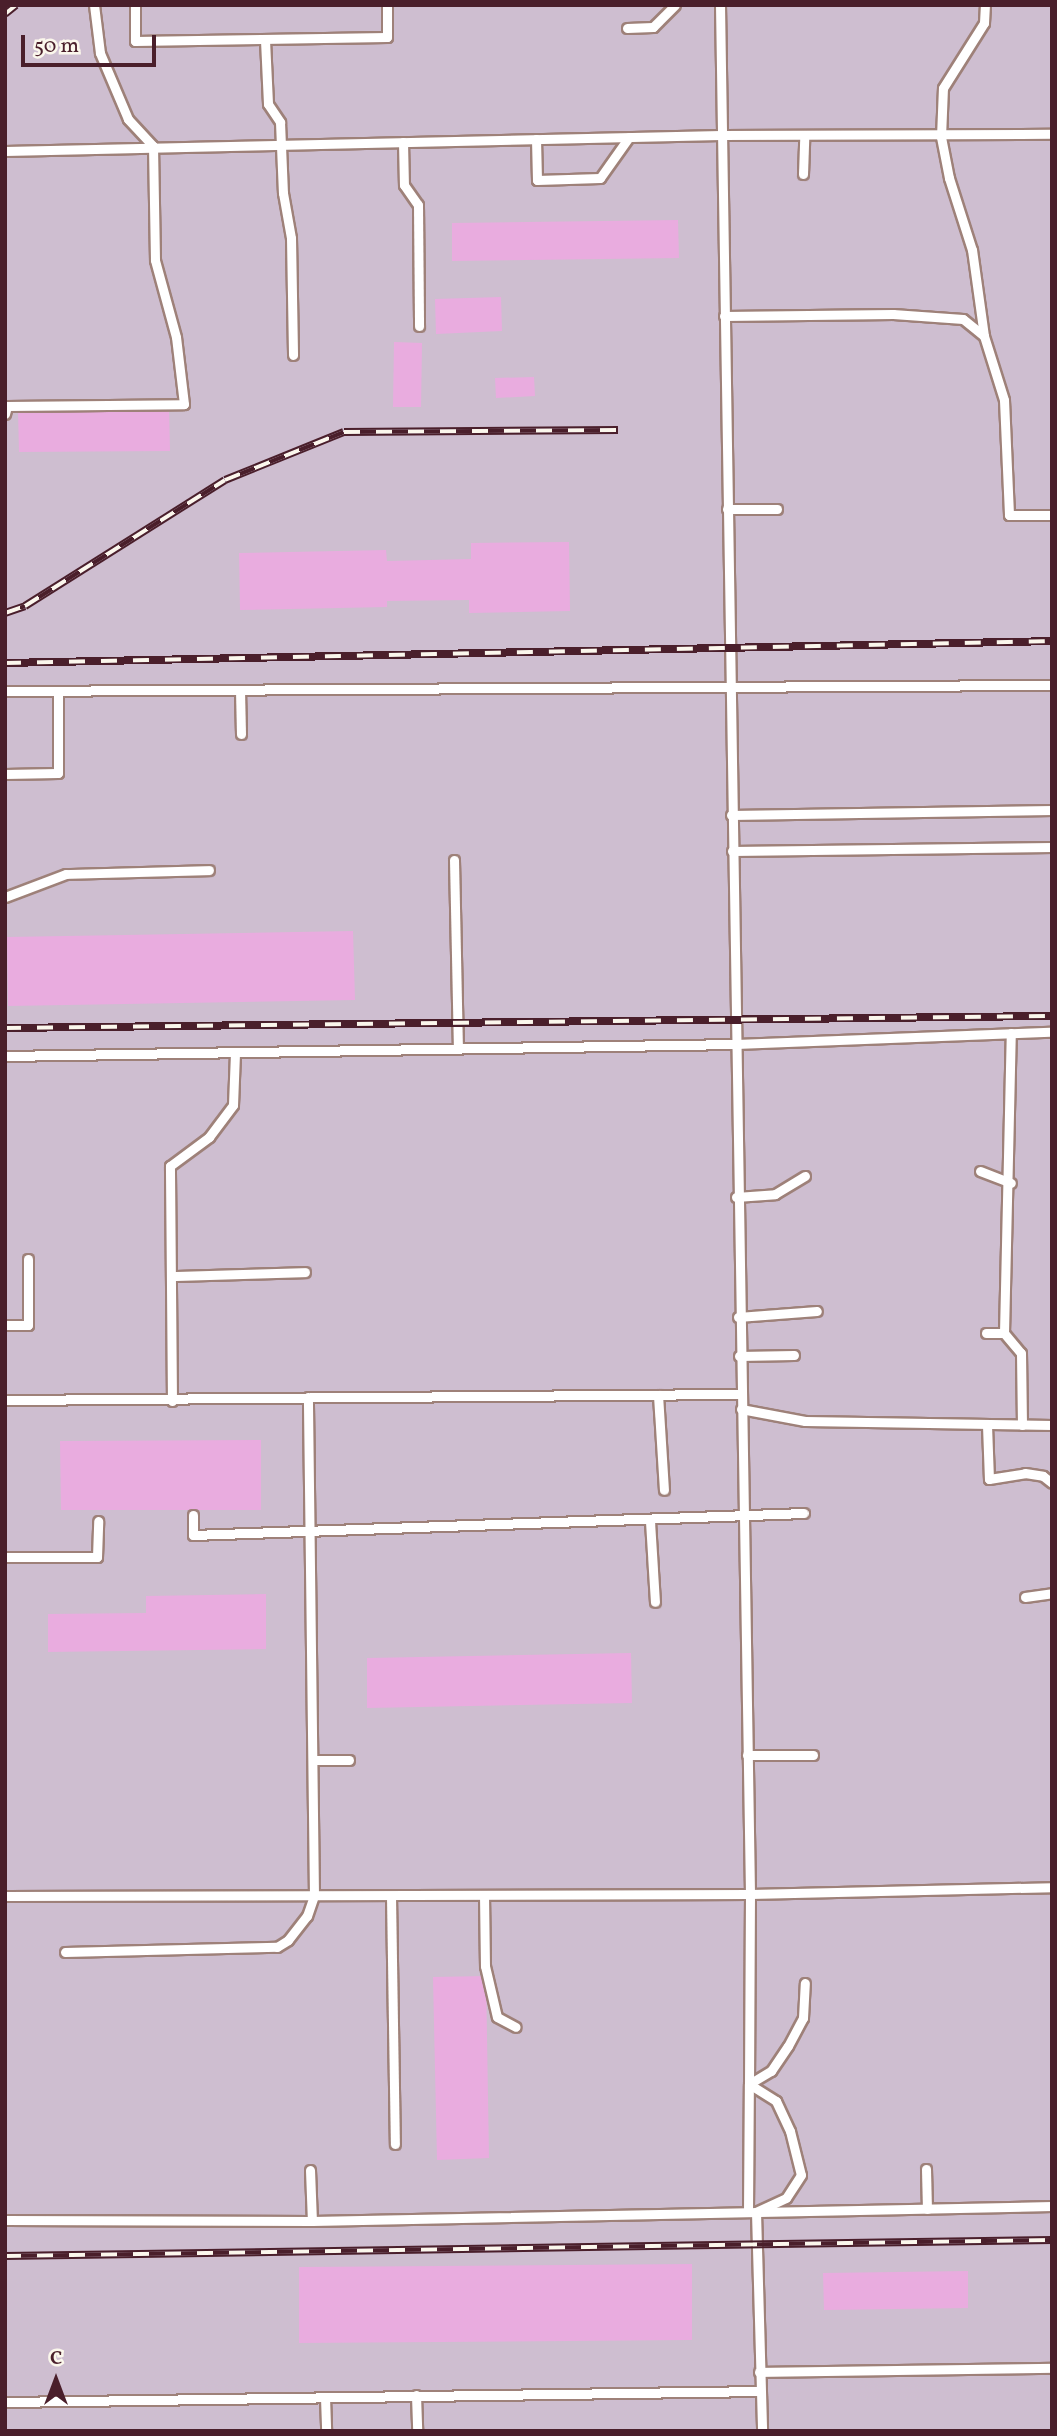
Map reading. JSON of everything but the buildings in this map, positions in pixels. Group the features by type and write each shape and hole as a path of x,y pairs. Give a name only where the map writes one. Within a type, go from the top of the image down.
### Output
{"lane":[{"path":"5,414 7,406 184,404 176,337 156,260 153,146 128,119 100,53 94,5"},
{"path":"135,5 135,41 387,37 387,5"},
{"path":"627,28 653,27 675,5"},
{"path":"720,5 739,1394 744,1516 750,1894 749,2084 762,2431"},
{"path":"985,5 984,23 943,88 941,137 949,178 972,250 984,336 1004,400 1009,515 1052,515"},
{"path":"265,40 268,104 280,122 282,193 291,238 293,355"},
{"path":"5,151 721,135 941,137 1052,134"},
{"path":"803,174 804,136"},
{"path":"536,139 537,180 600,178 629,137"},
{"path":"403,142 404,184 418,205 419,326"},
{"path":"724,316 893,314 963,319 984,336"},
{"path":"727,509 777,509"},
{"path":"5,691 1052,685"},
{"path":"240,690 241,734"},
{"path":"5,774 58,773 58,691"},
{"path":"731,815 1052,810"},
{"path":"732,851 1052,848"},
{"path":"454,860 458,1048"},
{"path":"5,897 66,874 209,870"},
{"path":"5,1056 734,1044 1052,1032"},
{"path":"1011,1033 1011,1183 1004,1333 1021,1353 1022,1425"},
{"path":"172,1401 170,1166 209,1137 233,1105 235,1052"},
{"path":"980,1171 1011,1183"},
{"path":"736,1197 775,1194 804,1176"},
{"path":"5,1325 28,1325 29,1259"},
{"path":"172,1276 305,1272"},
{"path":"738,1317 817,1311"},
{"path":"986,1333 1004,1333"},
{"path":"739,1356 794,1355"},
{"path":"5,1400 172,1401 308,1397 739,1394"},
{"path":"658,1395 664,1490"},
{"path":"65,1952 277,1947 288,1940 307,1916 314,1896 308,1397"},
{"path":"741,1409 805,1421 1052,1424"},
{"path":"988,1425 989,1479 1025,1473 1043,1476 1052,1483"},
{"path":"193,1515 193,1535 650,1521 804,1513"},
{"path":"5,1557 97,1557 98,1521"},
{"path":"650,1521 655,1602"},
{"path":"1025,1597 1052,1593"},
{"path":"747,1755 813,1755"},
{"path":"313,1760 349,1760"},
{"path":"5,1896 750,1894 1052,1887"},
{"path":"485,1895 485,1966 497,2017 516,2027"},
{"path":"391,1896 395,2144"},
{"path":"749,2084 771,2071 788,2046 803,2018 805,1983"},
{"path":"749,2084 776,2101 790,2132 801,2175 786,2198 752,2212"},
{"path":"926,2169 927,2209"},
{"path":"310,2170 312,2221"},
{"path":"5,2220 312,2221 1052,2206"},
{"path":"759,2372 1052,2368"},
{"path":"5,2402 760,2390"},
{"path":"416,2395 417,2431"},
{"path":"325,2397 326,2431"}],"shaded area":[{"path":"5,5 1052,5 1052,2431 5,2431"}],"railway":[{"path":"5,14 16,5"},
{"path":"5,613 25,606 225,480 344,432 618,430"},
{"path":"5,663 1052,641"},
{"path":"5,1028 1052,1016"},
{"path":"5,2256 1052,2240"}]}
